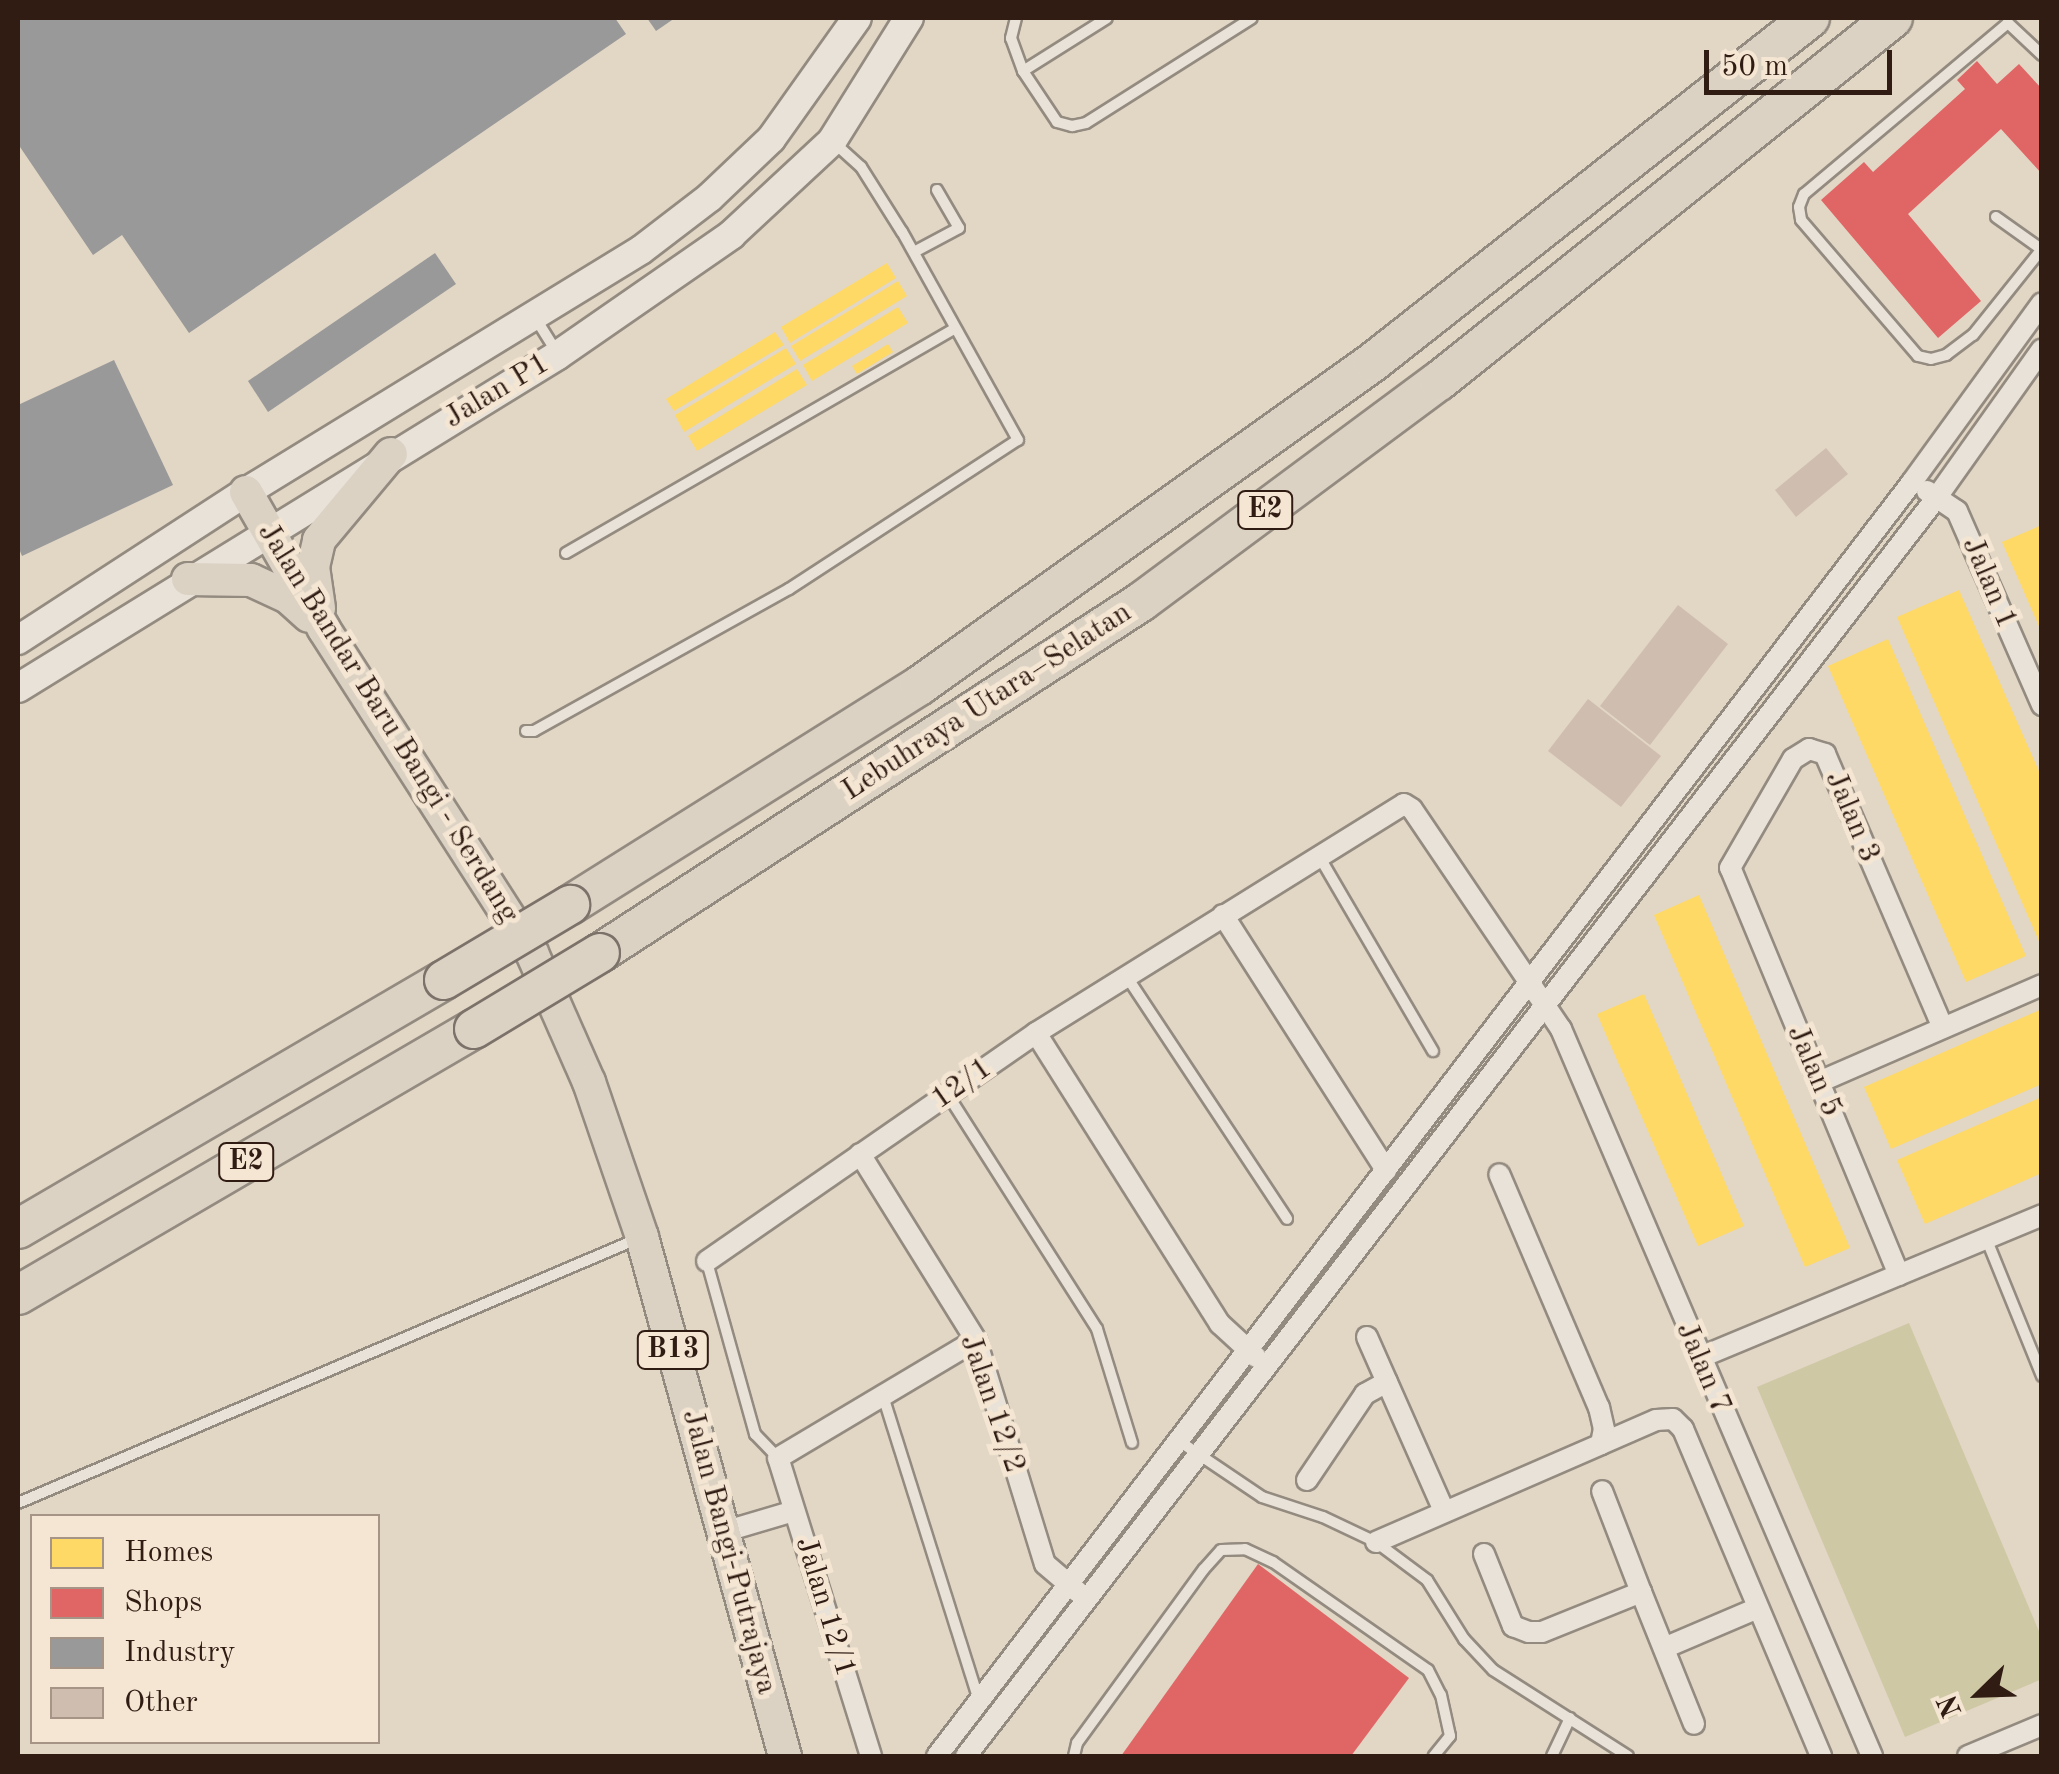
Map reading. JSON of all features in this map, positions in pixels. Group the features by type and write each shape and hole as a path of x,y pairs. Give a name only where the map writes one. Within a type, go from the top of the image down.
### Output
{"highway":[{"name":"Lebuhraya Utara–Selatan","path":"18,1228 570,905 919,686 1373,362 1810,18"},
{"name":"Lebuhraya Utara–Selatan","path":"18,1295 600,954 1141,602 1439,381 1893,18"}],"main road":[{"name":"Jalan P1","path":"18,640 246,492 641,250 710,198 772,139 857,18"},
{"name":"Jalan P1","path":"18,688 391,454 558,355 731,234 832,141 910,18"},
{"path":"324,630 313,567 319,540 391,454"},
{"name":"Jalan Bandar Baru Bangi - Serdang","path":"246,492 324,630 532,953"},
{"path":"188,580 251,580 288,597 324,630"},
{"name":"Jalan Bangi-Putrajaya","path":"532,953 589,1082 642,1237 785,1756"}],"street":[{"path":"937,1756 1912,482 2042,303"},
{"path":"966,1756 1936,497 2042,349"},
{"name":"Jalan 1","path":"1912,482 1957,511 2042,705"},
{"name":"Jalan 3","path":"1730,868 1793,759 1809,750 1825,754 1943,1028"},
{"name":"Jalan 7","path":"1319,856 1404,804 1412,810 1561,1029 1872,1756"},
{"name":"12/1","path":"707,1261 1036,1033 1319,856"},
{"name":"Jalan 5","path":"1730,868 1898,1274"},
{"path":"1224,916 1386,1170"},
{"path":"1819,1082 2042,985"},
{"path":"1036,1033 1220,1324 1267,1366"},
{"name":"Jalan 12/2","path":"860,1154 976,1340 1045,1564 1087,1600"},
{"path":"1499,1174 1599,1408 1604,1429 1601,1444"},
{"path":"1699,1358 2042,1215"},
{"path":"1367,1338 1444,1511"},
{"path":"778,1458 976,1340"},
{"path":"1307,1480 1365,1394 1387,1382"},
{"path":"1376,1542 1656,1420 1673,1419 1684,1430 1821,1756"},
{"name":"Jalan 12/1","path":"778,1458 872,1756"},
{"path":"1602,1491 1694,1724"},
{"path":"723,1532 794,1511"},
{"path":"1484,1554 1513,1626 1529,1632 1542,1632 1642,1592"},
{"path":"1664,1648 1758,1608"},
{"path":"1968,1756 2042,1725"}],"lane":[{"path":"1016,18 1011,38 1023,71 1057,122 1072,126 1086,123 1252,18"},
{"path":"1023,71 1108,18"},
{"path":"1996,218 2041,249 2037,269 1973,335 1932,359 1918,356 1801,220 1798,208 1804,194 2011,20 2042,55"},
{"path":"526,731 789,589 1018,440 862,167 832,141"},
{"path":"914,252 959,228 937,190"},
{"path":"535,318 558,355"},
{"path":"566,553 956,328"},
{"path":"1319,856 1434,1050"},
{"path":"1127,976 1287,1219"},
{"path":"947,1094 1097,1328 1132,1443"},
{"path":"18,1503 642,1237"},
{"path":"1986,1238 2042,1376"},
{"path":"707,1261 755,1434 778,1458"},
{"path":"884,1396 980,1701"},
{"path":"1179,1440 1262,1497 1323,1516 1376,1542 1426,1580 1464,1639 1494,1670 1628,1756"},
{"path":"1074,1756 1077,1743 1204,1569 1221,1550 1246,1549 1272,1562 1428,1670 1441,1695 1450,1736 1434,1756"},
{"path":"1552,1756 1570,1718"}],"shaded area":[{"path":"1909,1323 2041,1636 2042,1679 1905,1737 1757,1387"}],"building: Homes":[{"path":"887,263 896,278 790,343 781,327"},
{"path":"898,281 907,296 800,361 791,346"},
{"path":"898,307 908,323 812,381 803,365"},
{"path":"775,332 784,345 674,411 666,399"},
{"path":"888,344 893,352 857,374 852,366"},
{"path":"786,348 796,364 684,432 675,415"},
{"path":"797,369 807,385 697,451 688,436"},
{"path":"2042,525 2042,633 2002,542"},
{"path":"1959,590 2042,778 2042,948 1897,617"},
{"path":"1888,639 2026,956 1966,982 1828,666"},
{"path":"1699,895 1850,1248 1805,1267 1654,915"},
{"path":"1644,994 1744,1226 1698,1246 1597,1014"},
{"path":"2042,1009 2042,1084 1891,1149 1864,1087"},
{"path":"2042,1097 2042,1173 1925,1224 1897,1160"}],"building: Shops":[{"path":"1977,61 1997,84 2019,64 2042,89 2042,174 2001,129 1908,214 1981,301 1938,338 1821,200 1864,162 1873,172 1965,89 1957,80"},
{"path":"1258,1564 1409,1678 1351,1756 1121,1756"}],"building: Industry":[{"path":"18,18 615,18 626,34 189,333 122,235 93,255 18,144"},
{"path":"647,18 675,18 656,31"},
{"path":"435,253 456,284 268,412 248,381"},
{"path":"114,360 173,485 22,556 18,546 18,405"}],"building: Other":[{"path":"1826,448 1848,474 1796,517 1775,490"},
{"path":"1678,605 1728,644 1650,745 1600,706"},
{"path":"1588,699 1661,756 1621,807 1548,751"}]}
